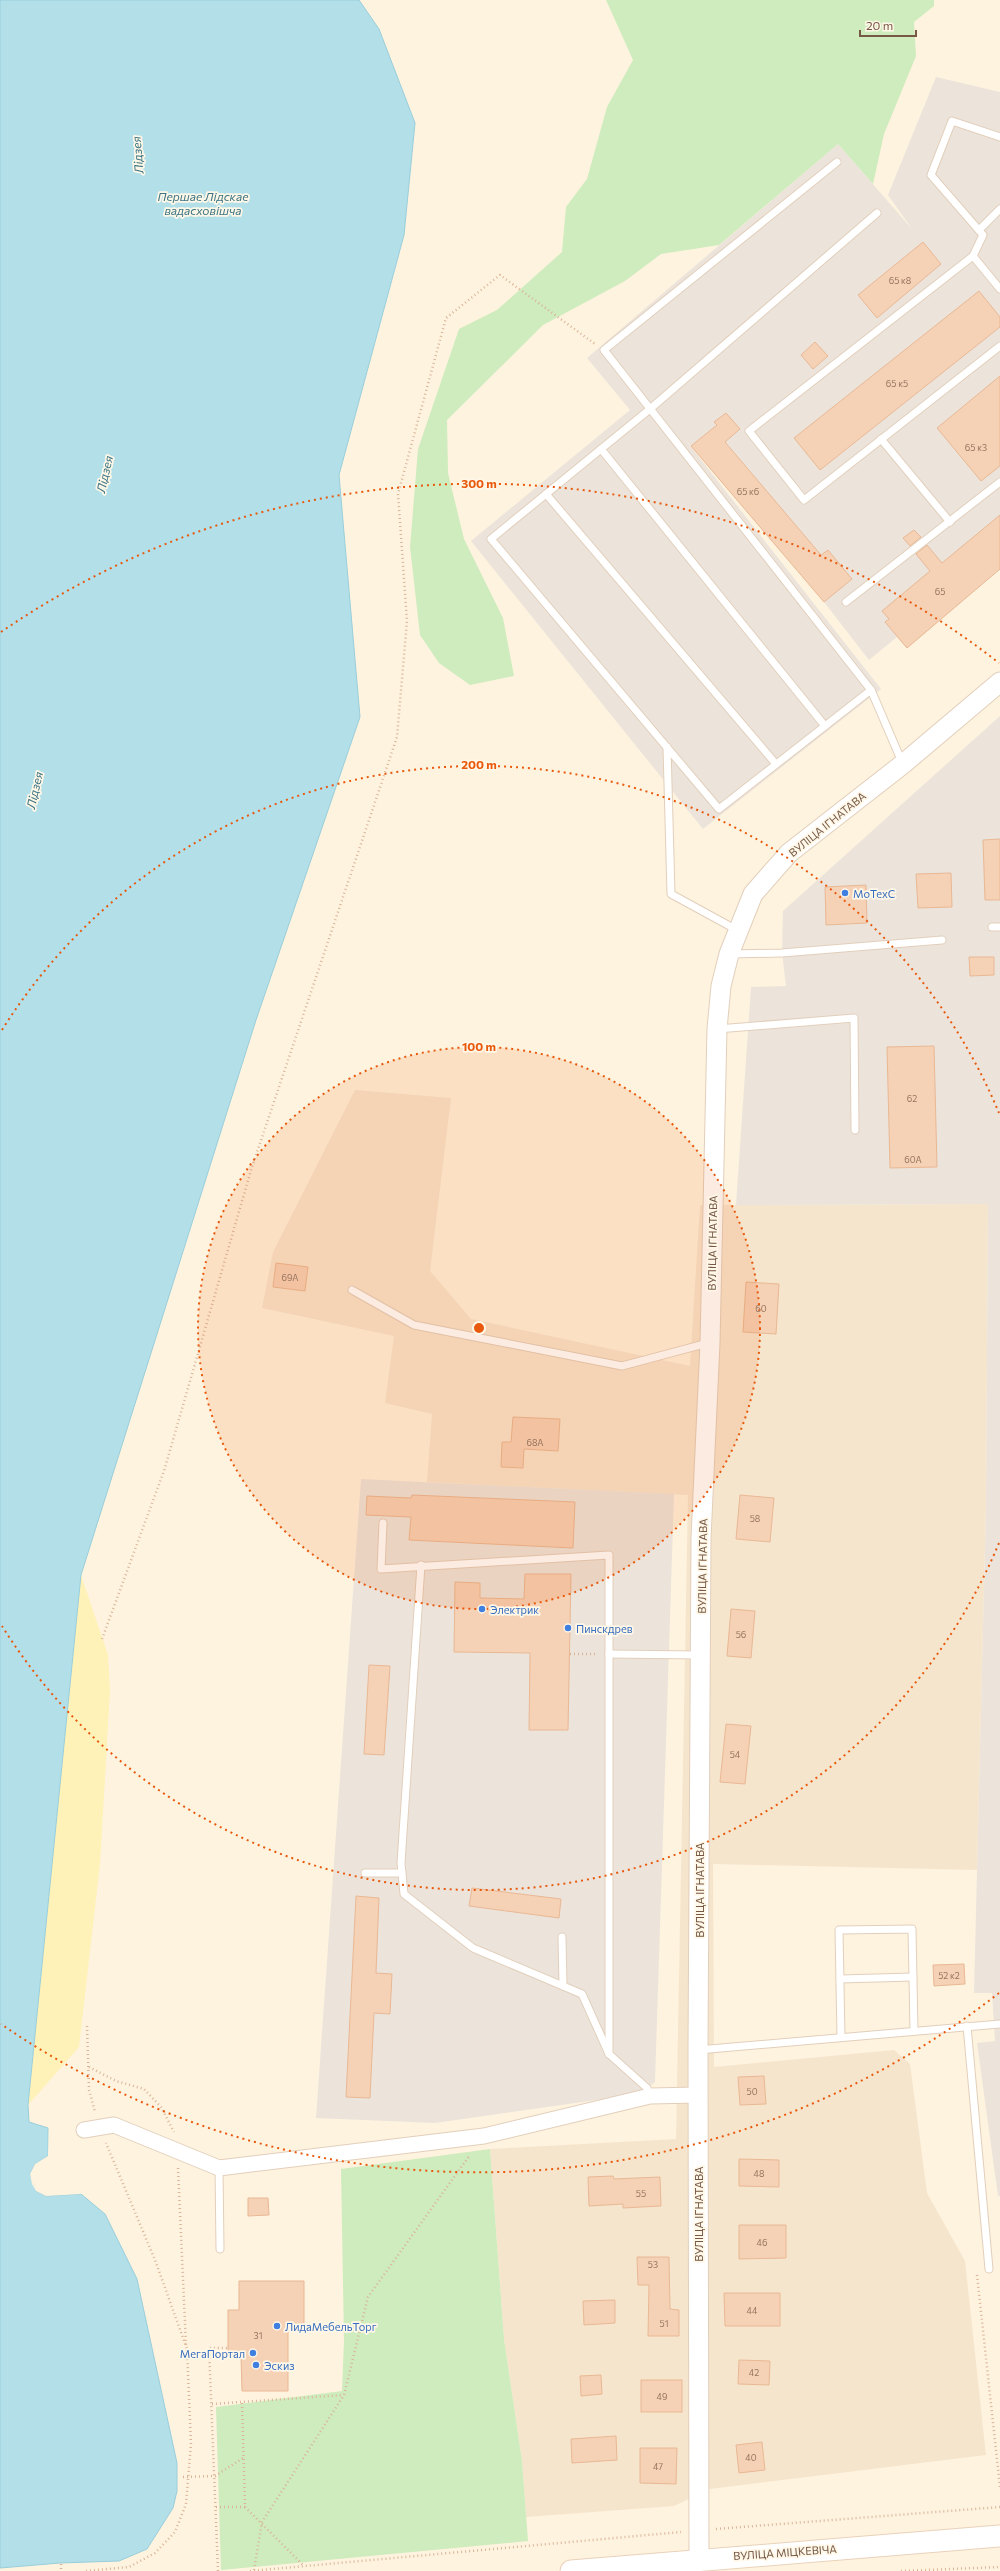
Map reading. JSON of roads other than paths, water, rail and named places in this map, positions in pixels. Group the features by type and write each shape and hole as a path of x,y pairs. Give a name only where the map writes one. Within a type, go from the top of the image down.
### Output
{"main road":[{"name":"ВУЛІЦА МІЦКЕВІЧА","path":"571,2571 699,2565 1000,2536"}],"street":[{"name":"ВУЛІЦА ІГНАТАВА","path":"699,2565 698,2050 702,1538 710,1343 717,1029 721,986 737,930 754,894 789,852 903,764 1000,682"},
{"path":"84,2130 114,2125 218,2168 484,2136 650,2096 698,2095"}],"lane":[{"path":"1000,137 952,121 931,175 983,235 973,256 749,431 804,500 1000,346"},
{"path":"837,162 604,350 871,690 903,764"},
{"path":"979,230 1000,209"},
{"path":"871,690 719,809 491,539 650,409 877,213"},
{"path":"973,256 1000,289"},
{"path":"882,439 950,522"},
{"path":"601,449 825,726"},
{"path":"846,602 1000,482"},
{"path":"546,494 776,764"},
{"path":"667,747 671,894 737,930"},
{"path":"992,927 1000,926"},
{"path":"729,954 782,953 942,940"},
{"path":"717,1029 854,1018 855,1130"},
{"path":"352,1290 414,1325 622,1366 710,1343"},
{"path":"383,1523 381,1569 421,1565 609,1555 609,2054"},
{"path":"421,1565 402,1873 404,1894 473,1948 582,1994 609,2054 647,2088 650,2096"},
{"path":"609,1654 701,1655"},
{"path":"365,1873 402,1873"},
{"path":"841,2037 839,1930 912,1929 914,2031"},
{"path":"562,1937 563,1986"},
{"path":"840,1979 913,1977"},
{"path":"698,2050 1000,2024"},
{"path":"967,2026 989,2269"},
{"path":"218,2168 220,2249"}],"water":[{"name":"Першае Лідскае вадасховішча","path":"0,0 359,0 379,29 415,123 404,235 339,475 360,717 256,1020 81,1575 28,2105 29,2122 48,2128 48,2156 35,2164 30,2174 36,2191 46,2196 81,2194 105,2214 137,2279 177,2463 177,2491 173,2508 147,2549 119,2561 60,2563 0,2568"}],"place":[{"name":"MoTexC","path":"845,893"},
{"name":"Электрик","path":"482,1609"},
{"name":"Пинскдрев","path":"568,1628"},
{"name":"ЛидаМебельТорг","path":"277,2326"},
{"name":"МегаПортал","path":"253,2353"},
{"name":"Эскиз","path":"256,2365"}],"water label":[{"name":"Лідзея","path":"137,155"},
{"name":"Лідзея","path":"104,474"},
{"name":"Лідзея","path":"34,790"}]}
